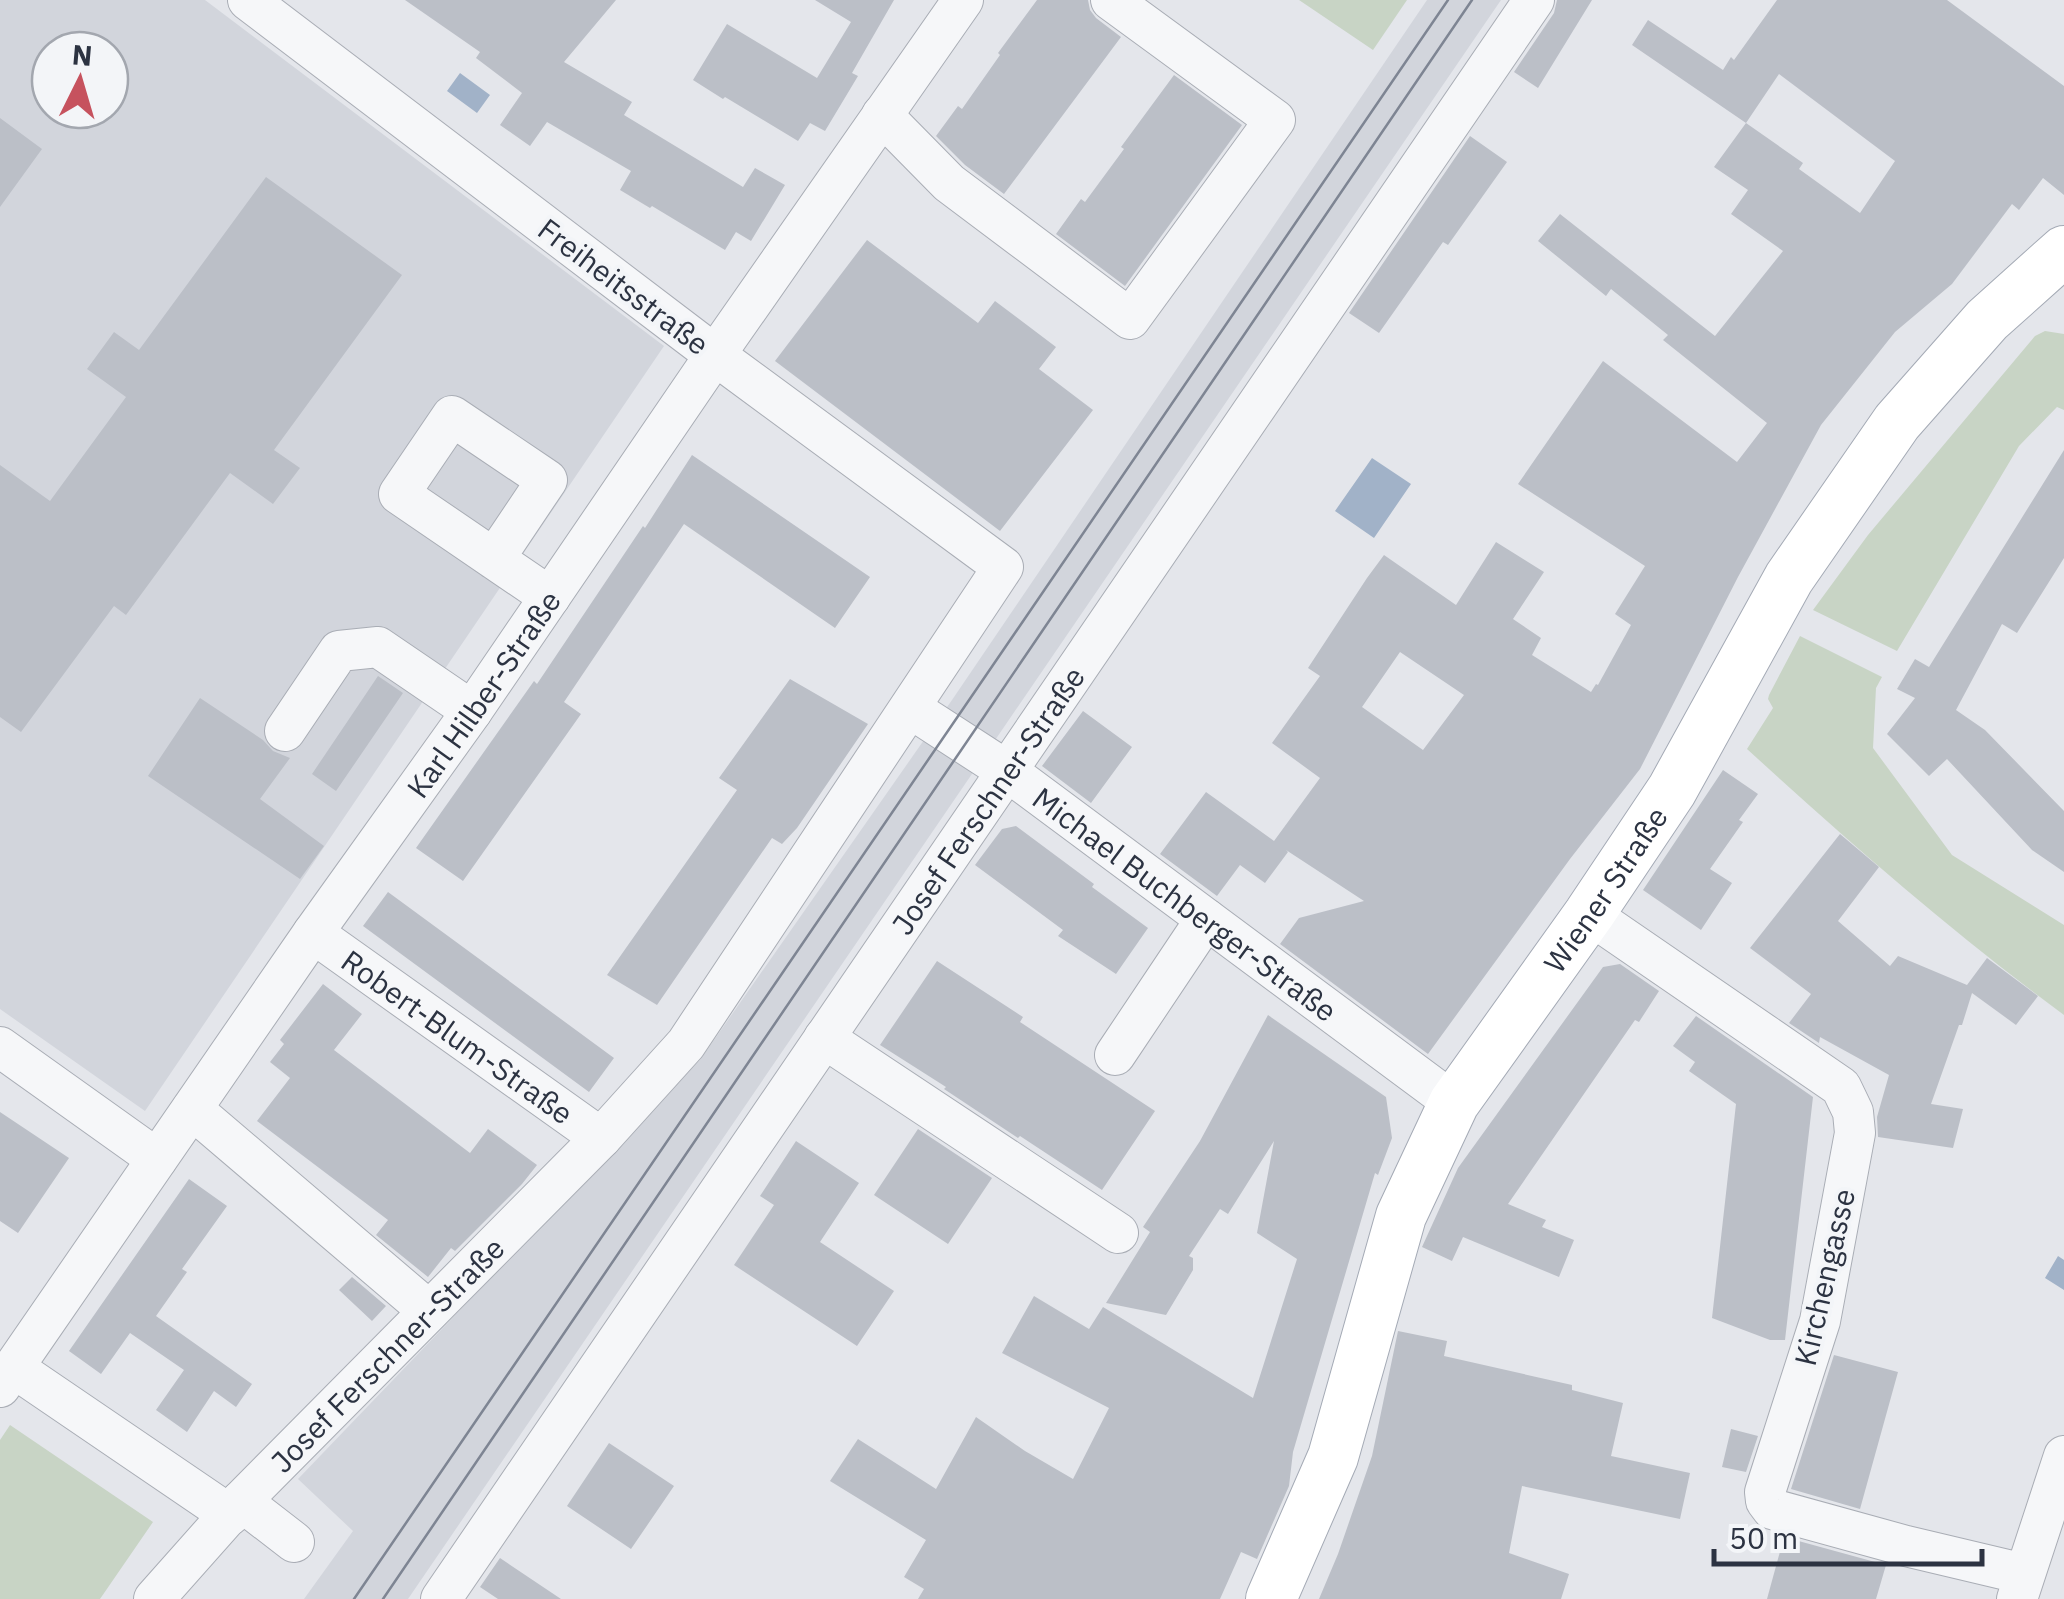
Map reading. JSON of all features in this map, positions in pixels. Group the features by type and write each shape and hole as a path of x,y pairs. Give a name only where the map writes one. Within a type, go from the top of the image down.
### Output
{"main road":[{"name":"Wiener Straße","path":"1271,1599 1333,1457 1401,1216 1454,1103 1672,790 1789,578 1897,422 1987,320 2063,254"}],"street":[{"name":"Freiheitsstraße","path":"248,0 715,355 1004,567"},
{"name":"Karl Hilber-Straße","path":"7,1378 963,0"},
{"path":"882,115 949,183 1130,319 1276,120 1111,0"},
{"name":"Josef Ferschner-Straße","path":"441,1599 1534,0"},
{"path":"494,559 550,596"},
{"name":"Josef Ferschner-Straße","path":"154,1599 235,1508 601,1138 686,1044 1004,567"},
{"path":"285,731 339,650 378,647 472,711"},
{"name":"Michael Buchberger-Straße","path":"910,708 1007,771 1454,1103"},
{"name":"Kirchengasse","path":"1589,914 1841,1087 1853,1112 1855,1134 1820,1321 1765,1492 1766,1501 1772,1509 1906,1546 2021,1586"},
{"path":"1114,1055 1206,918"},
{"name":"Robert-Blum-Straße","path":"313,933 601,1138"},
{"path":"824,1038 1118,1233"},
{"path":"0,1047 158,1159"},
{"path":"192,1110 429,1311"},
{"path":"7,1378 294,1542"},
{"path":"2021,1586 2064,1456"}],"shaded area":[{"path":"0,0 205,0 664,346 145,1111 0,1009"},
{"path":"1427,0 1501,0 408,1599 304,1599 353,1531 298,1479 700,1060 952,700"}],"green space":[{"path":"1299,0 1407,0 1373,50"},
{"path":"2045,331 2064,334 2064,410 2057,407 2019,446 1897,651 1813,610 1868,535 2035,336"},
{"path":"1800,636 1882,677 1876,688 1873,748 1952,855 2064,925 2064,1015 1902,886 1747,749 1773,708 1769,695"},
{"path":"10,1425 153,1522 100,1599 0,1599 0,1440"}],"water":[{"path":"460,73 490,95 477,113 447,91"},
{"path":"1372,458 1411,484 1374,538 1335,511"},
{"path":"2058,1256 2064,1260 2064,1290 2045,1278"}],"building":[{"path":"405,0 616,0 564,62 632,102 624,115 743,187 755,168 785,185 751,241 736,232 725,250 620,190 631,171 547,122 530,146 500,125 522,93 476,58 480,52"},
{"path":"815,0 894,0 852,73 858,76 825,131 810,123 798,141 693,80 727,24 817,78 851,22"},
{"path":"1037,0 1088,0 1096,18 1121,37 1004,194 965,165 936,136 958,106 962,109"},
{"path":"1557,0 1592,0 1538,88 1514,72 1554,13"},
{"path":"1777,0 1947,0 2064,86 2064,195 2043,178 2019,210 2012,204 1952,284 1895,332 1821,425 1640,769 1428,1054 1280,944 1299,918 1364,901 1286,850 1265,883 1240,865 1217,896 1160,854 1206,792 1274,841 1320,778 1272,743 1320,676 1308,668 1384,555 1456,605 1496,542 1544,572 1513,619 1541,638 1532,655 1591,692 1598,685 1631,625 1615,614 1645,566 1518,484 1603,361 1737,462 1767,423 1663,340 1668,335 1611,289 1606,296 1538,241 1560,214 1715,336 1783,251 1731,214 1748,190 1714,167 1746,123 1632,45 1648,20 1723,70 1731,57 1734,60","holes":["1779,74 1895,161 1860,213 1799,169 1803,163 1746,123","1400,652 1464,695 1423,750 1362,707"]},
{"path":"1174,75 1242,125 1125,286 1056,234 1081,199 1085,202"},
{"path":"0,118 42,149 0,207"},
{"path":"1470,136 1507,162 1448,245 1443,242 1379,333 1349,313"},
{"path":"266,177 402,275 274,450 300,468 273,504 230,473 126,615 114,606 21,732 0,717 0,465 50,501 126,397 87,369 114,332 139,350"},
{"path":"867,240 978,323 995,301 1056,347 1039,369 1093,410 1000,531 775,361"},
{"path":"2064,450 2064,558 2017,633 2002,624 1956,710 1985,730 2064,811 2064,872 2032,850 1947,759 1929,776 1887,734 1915,698 1897,689 1915,659 1929,667"},
{"path":"692,455 870,577 835,628 684,524 564,702 581,714 463,881 416,848 534,681 537,684"},
{"path":"378,676 403,693 336,791 312,774"},
{"path":"790,679 868,724 797,828 782,844 772,838 657,1005 607,975 737,790 719,778"},
{"path":"200,698 263,740 273,751 290,758 260,799 324,846 300,879 148,776"},
{"path":"1083,711 1132,747 1091,803 1042,766"},
{"path":"1723,770 1758,794 1710,869 1732,883 1701,930 1643,890"},
{"path":"1016,826 1148,928 1116,974 1058,936 1063,930 975,865 1002,829"},
{"path":"1840,834 1879,867 1838,921 1890,966 1898,956 1967,985 1987,958 2038,996 2016,1025 1972,993 1931,1104 1963,1109 1953,1148 1878,1137 1877,1117 1889,1075 1820,1037 1819,1043 1789,1023 1811,994 1750,948"},
{"path":"388,892 614,1058 589,1092 363,926"},
{"path":"937,961 1023,1017 1020,1022 1155,1111 1102,1190 880,1045"},
{"path":"1620,964 1659,991 1508,1204 1546,1220 1542,1227 1574,1240 1559,1277 1463,1237 1452,1261 1422,1247 1458,1168 1603,967"},
{"path":"323,984 362,1014 334,1050 470,1153 488,1129 537,1165 455,1251 451,1248 428,1277 376,1235 388,1220 257,1121 290,1078 270,1062 284,1044 280,1040"},
{"path":"1268,1015 1386,1097 1392,1138 1378,1175 1375,1173 1293,1452 1289,1486 1257,1559 1241,1552 1220,1599 918,1599 924,1589 904,1577 926,1540 830,1481 858,1439 936,1489 976,1417 1073,1479 1109,1408 1002,1353 1034,1296 1089,1329 1103,1307 1253,1398 1297,1259 1257,1233 1274,1141 1228,1214 1220,1209 1189,1256 1193,1258 1193,1270 1166,1315 1106,1303 1150,1232 1143,1227 1200,1141"},
{"path":"1696,1016 1813,1097 1785,1340 1770,1340 1712,1318 1736,1104 1689,1071 1695,1062 1673,1046"},
{"path":"0,1112 69,1158 18,1233 0,1221"},
{"path":"918,1129 992,1178 948,1244 874,1195"},
{"path":"796,1141 859,1183 820,1242 894,1291 857,1346 734,1265 774,1205 760,1196"},
{"path":"189,1179 227,1206 182,1269 187,1272 156,1316 252,1384 236,1407 214,1391 187,1432 156,1410 184,1370 130,1333 101,1374 69,1351"},
{"path":"352,1277 386,1306 372,1321 339,1290"},
{"path":"1398,1331 1447,1341 1444,1356 1572,1385 1572,1390 1623,1403 1611,1456 1690,1473 1680,1519 1522,1486 1509,1553 1569,1574 1561,1599 1319,1599 1372,1456"},
{"path":"1834,1355 1898,1372 1860,1509 1791,1489"},
{"path":"1731,1429 1758,1436 1746,1472 1722,1467"},
{"path":"609,1443 674,1486 631,1549 567,1506"},
{"path":"1784,1537 1886,1565 1876,1599 1767,1599"},
{"path":"500,1558 561,1599 498,1599 480,1587"}],"tram line":[{"path":"354,1599 1448,0"},
{"path":"383,1599 1472,0"}]}
